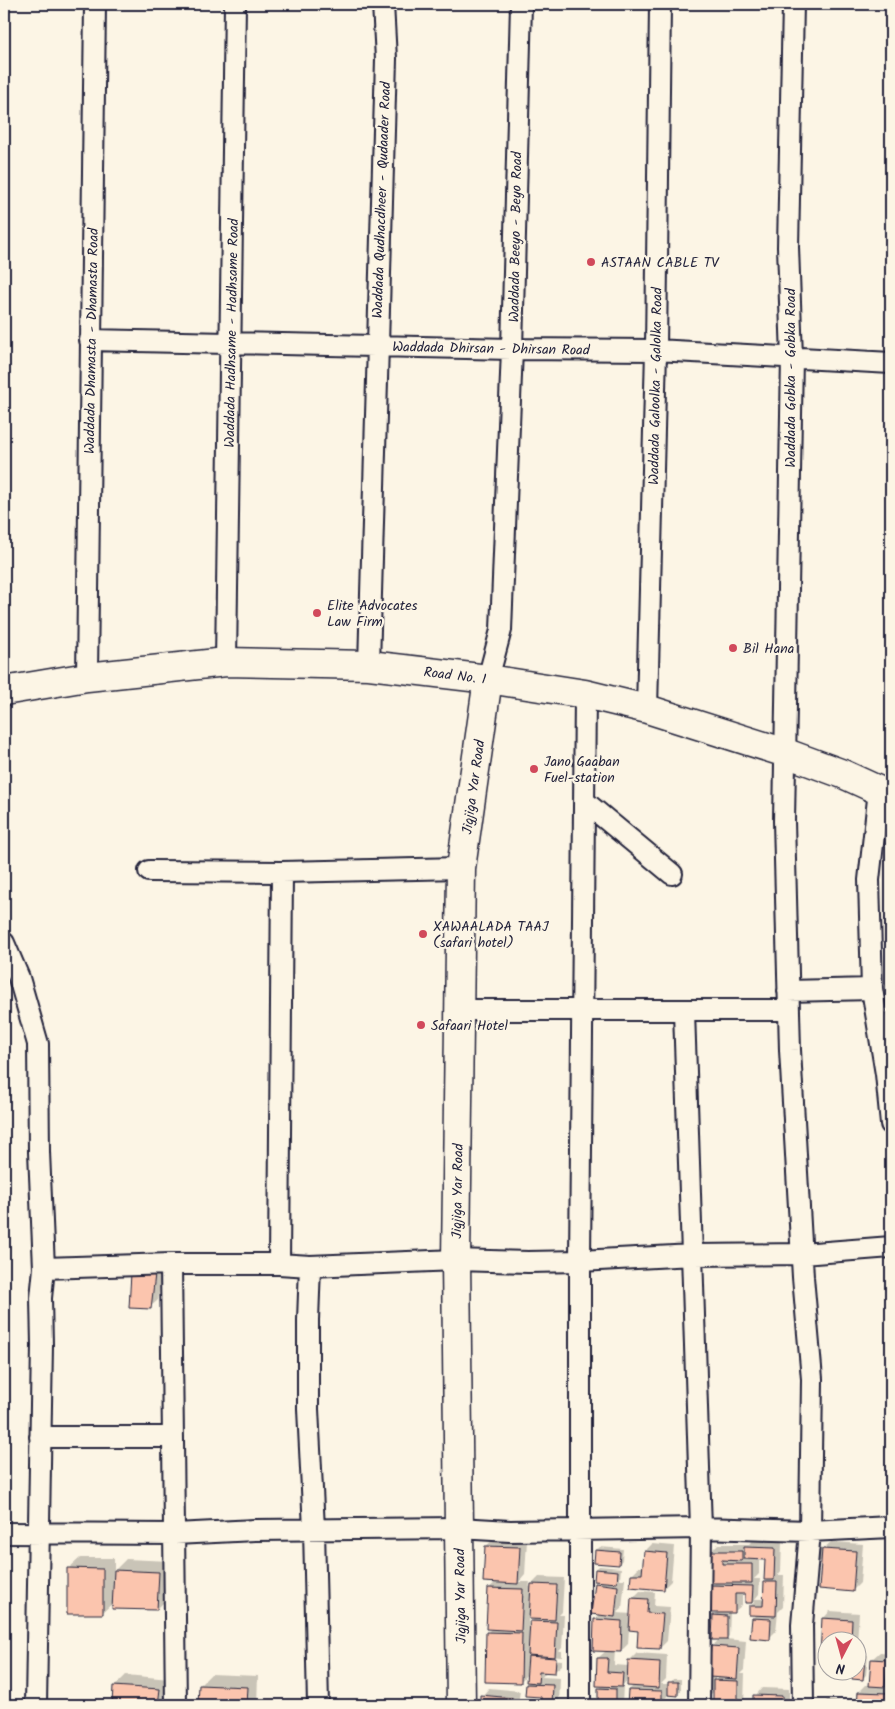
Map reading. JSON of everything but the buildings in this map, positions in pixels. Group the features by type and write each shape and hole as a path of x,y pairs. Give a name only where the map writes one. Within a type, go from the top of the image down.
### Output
{"main road":[{"name":"Road No. 1","path":"4,691 87,677 226,662 369,665 488,679 585,694 647,709 786,753 843,774 885,793"},
{"name":"Jigjiga Yar Road","path":"461,1705 456,1260 462,868 488,679"}],"street":[{"name":"Waddada Dhamasta - Dhamasta Road","path":"87,677 95,4"},
{"name":"Waddada Hadhsame - Hadhsame Road","path":"226,662 235,4"},
{"name":"Waddada Qudhacdheer - Qudaader Road","path":"369,665 386,59 384,4"},
{"name":"Waddada Beeyo - Beyo Road","path":"488,679 501,630 512,349 521,4"},
{"name":"Waddada Galoolka - Galolka Road","path":"647,709 656,350 660,4"},
{"name":"Waddada Gobka - Gobka Road","path":"793,4 788,247 792,357 784,821 788,1001 803,1277 812,1379 810,1531 802,1626 802,1705"},
{"name":"Waddada Dhirsan - Dhirsan Road","path":"90,340 512,349 656,350 891,362"},
{"path":"580,1705 580,1261 585,694"},
{"path":"885,793 868,880 872,989 886,1074 891,1124"},
{"path":"584,802 672,874"},
{"path":"149,871 282,872 462,868"},
{"path":"279,1264 282,872"},
{"path":"4,943 19,978 38,1044 39,1152 44,1268 41,1298 42,1345 36,1705"},
{"path":"460,1010 684,1011 788,1001 872,989"},
{"path":"684,1011 701,1528 699,1705"},
{"path":"44,1268 171,1264 279,1264 310,1266 456,1260 580,1261 693,1255 802,1254 891,1246"},
{"path":"171,1264 176,1705"},
{"path":"310,1266 308,1409 314,1529 318,1705"},
{"path":"40,1437 173,1437"},
{"path":"4,1533 175,1534 255,1530 459,1528 510,1531 701,1528 810,1531 891,1527"}],"place":[{"name":"ASTAAN CABLE TV","path":"591,262"},
{"name":"Elite Advocates Law Firm","path":"317,613"},
{"name":"Bil Hana","path":"733,648"},
{"name":"Jano Gaaban Fuel-station","path":"534,769"},
{"name":"XAWAALADA TAAJ (safari hotel)","path":"423,934"},
{"name":"Safaari Hotel","path":"421,1025"}]}
